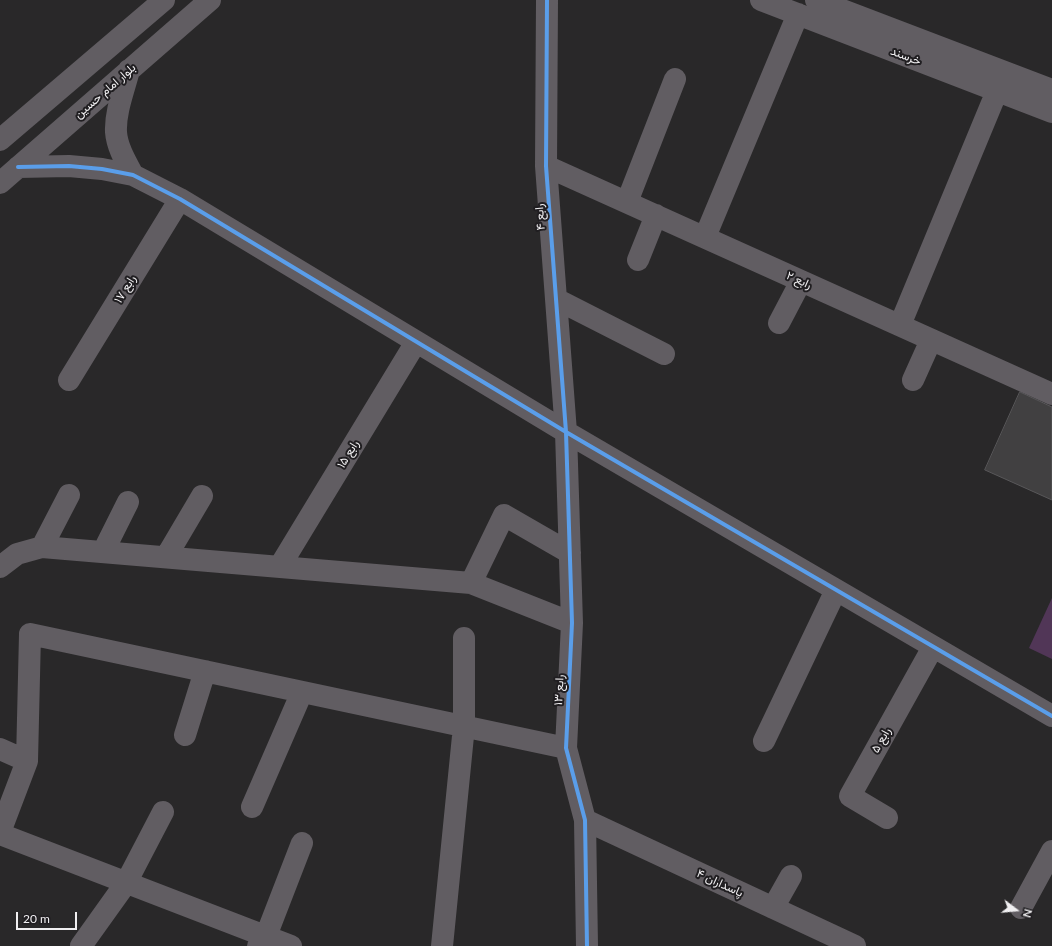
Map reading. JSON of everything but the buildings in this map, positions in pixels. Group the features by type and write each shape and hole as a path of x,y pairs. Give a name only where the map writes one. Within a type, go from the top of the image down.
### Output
{"street":[{"path":"0,140 164,0"},
{"name":"بلوار امام حسین","path":"0,182 210,0"},
{"name":"رابع ۴","path":"547,0 546,166 566,432"},
{"name":"خرسند","path":"761,0 798,14 1001,82 1052,90"},
{"name":"خرسند","path":"816,0 1001,82 1052,112"},
{"path":"705,237 798,14"},
{"path":"129,70 118,116 116,132 122,154 133,175"},
{"path":"626,202 675,79"},
{"path":"900,325 1001,82"},
{"name":"رابع ۲","path":"546,166 1052,394"},
{"path":"18,167 82,167 133,175 180,199 566,432 1052,716"},
{"name":"رابع ۱۷","path":"69,380 180,199"},
{"path":"638,260 656,215"},
{"path":"779,323 801,281"},
{"path":"556,299 664,354"},
{"path":"913,380 931,340"},
{"name":"رابع ۱۵","path":"280,566 416,342"},
{"name":"رابع ۱۳","path":"566,432 572,623 566,748 585,820 587,946"},
{"path":"42,547 69,495"},
{"path":"166,557 202,496"},
{"path":"102,552 128,502"},
{"path":"472,583 504,515 570,552"},
{"path":"0,567 17,554 42,547 472,583 572,623"},
{"path":"764,741 836,590"},
{"path":"291,946 262,941 126,882 0,833 27,761 30,634 566,748"},
{"path":"442,946 464,726 464,638"},
{"name":"رابع ۵","path":"887,818 850,796 933,647"},
{"path":"185,735 205,671"},
{"path":"252,807 302,692"},
{"path":"0,749 27,761"},
{"path":"81,946 126,882 162,812"},
{"name":"پاسداران ۴","path":"585,820 853,946"},
{"path":"262,941 302,843"},
{"path":"1022,908 1052,851"},
{"path":"773,908 791,876"}],"shaded area":[{"path":"1052,598 1052,659 1029,648"}],"cycle path":[{"path":"547,0 546,166 566,432 572,623 566,748 585,820 587,946"},
{"path":"18,167 69,166 102,169 133,175 180,199 566,432 1052,716"}]}
